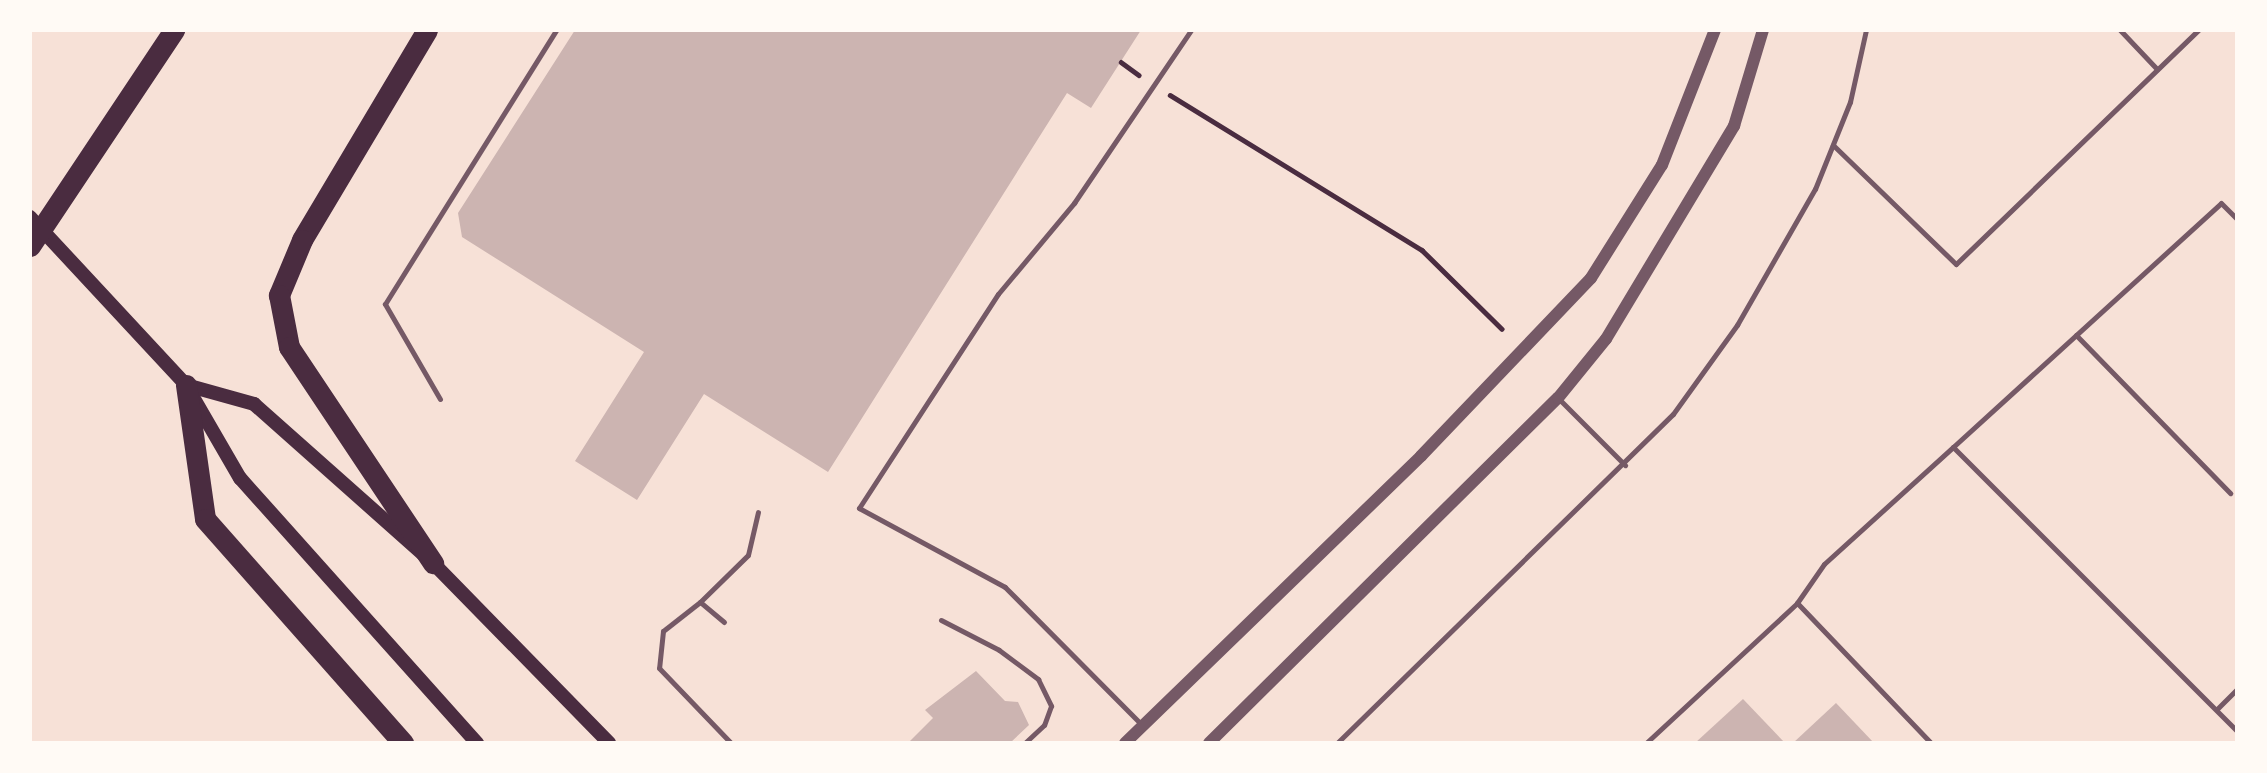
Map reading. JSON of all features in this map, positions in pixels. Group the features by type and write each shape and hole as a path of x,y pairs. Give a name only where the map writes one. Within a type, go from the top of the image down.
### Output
{"highway":[{"path":"30,246 110,121 174,30"},
{"path":"427,30 302,240 279,295 289,347 433,563"},
{"path":"186,385 205,519 403,743"}],"main road":[{"path":"30,217 186,385 240,478 477,743"},
{"path":"186,385 254,404 433,563 609,743"}],"street":[{"path":"1125,743 1477,400 1591,278 1662,165 1714,30"},
{"path":"1209,743 1558,398 1606,339 1705,181 1734,126 1763,30"}],"lane":[{"path":"440,399 385,304 556,30"},
{"path":"1143,726 1005,587 859,508 998,294 1074,203 1191,30"},
{"path":"1338,743 1625,465 1672,414 1737,325 1833,145 1867,30"},
{"path":"2119,30 2157,69"},
{"path":"1833,145 1956,264 2198,30"},
{"path":"1646,743 1797,603 1824,564 2221,203 2237,219"},
{"path":"2076,335 2230,493"},
{"path":"1558,398 1625,465"},
{"path":"1953,447 2237,731"},
{"path":"731,743 659,668 663,631 700,602 748,555 758,512"},
{"path":"700,602 724,622"},
{"path":"1797,603 1931,743"},
{"path":"941,620 1038,679 1051,706 1044,725 1025,743"},
{"path":"2217,709 2237,690"}],"path":[{"path":"1121,62 1155,86 1422,250 1502,329"}],"building":[{"path":"575,30 1141,30 1091,108 1067,93 828,472 704,394 637,500 575,461 644,352 462,237 458,213"},
{"path":"976,671 1005,701 1018,702 1029,725 1010,743 908,743 933,718 925,710"},
{"path":"1743,699 1785,743 1695,743"},
{"path":"1836,703 1874,743 1793,743"}]}
